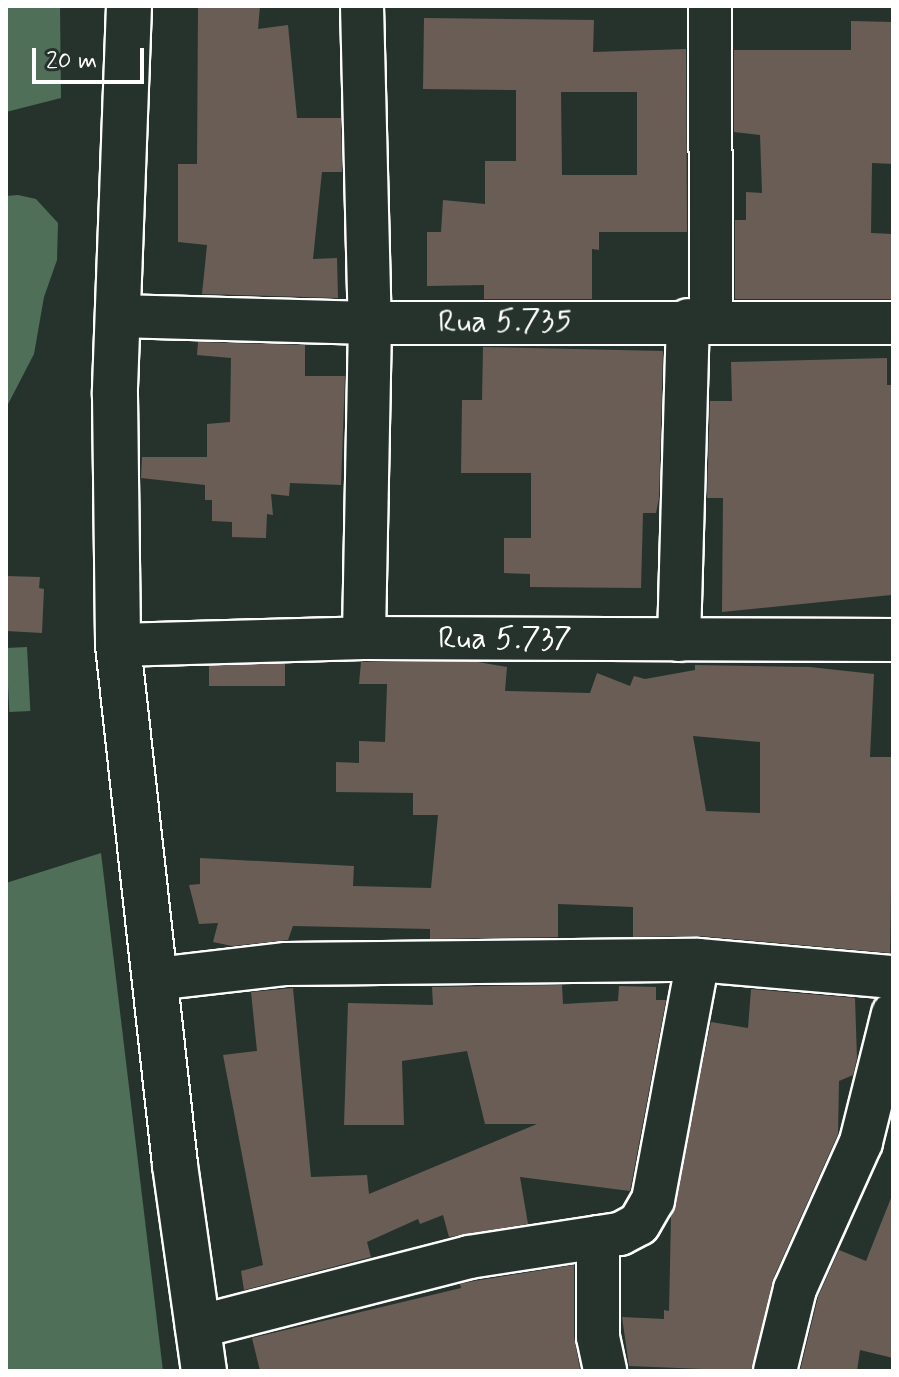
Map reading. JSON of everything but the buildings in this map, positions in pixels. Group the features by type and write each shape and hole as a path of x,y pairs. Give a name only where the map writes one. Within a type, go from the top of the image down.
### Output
{"main road":[{"path":"129,6 118,316 118,645 204,1371"}],"street":[{"path":"362,6 370,323 364,638"},
{"path":"679,640 700,320 710,6"},
{"name":"Rua 5.735","path":"118,316 370,323 700,320 893,323"},
{"name":"Rua 5.737","path":"118,645 364,638 893,640"},
{"path":"197,1327 469,1257 620,1234 639,1224 653,1200 698,960"},
{"path":"156,979 286,964 698,960 893,977"},
{"path":"775,1371 795,1289 861,1142 893,1014"},
{"path":"598,1237 598,1337 605,1371"}],"green space":[{"path":"6,6 60,6 61,98 6,112"},
{"path":"6,196 36,199 58,223 57,260 44,297 34,354 6,408"},
{"path":"27,647 30,711 9,712 6,648"},
{"path":"101,853 163,1371 6,1371 6,883"}]}
